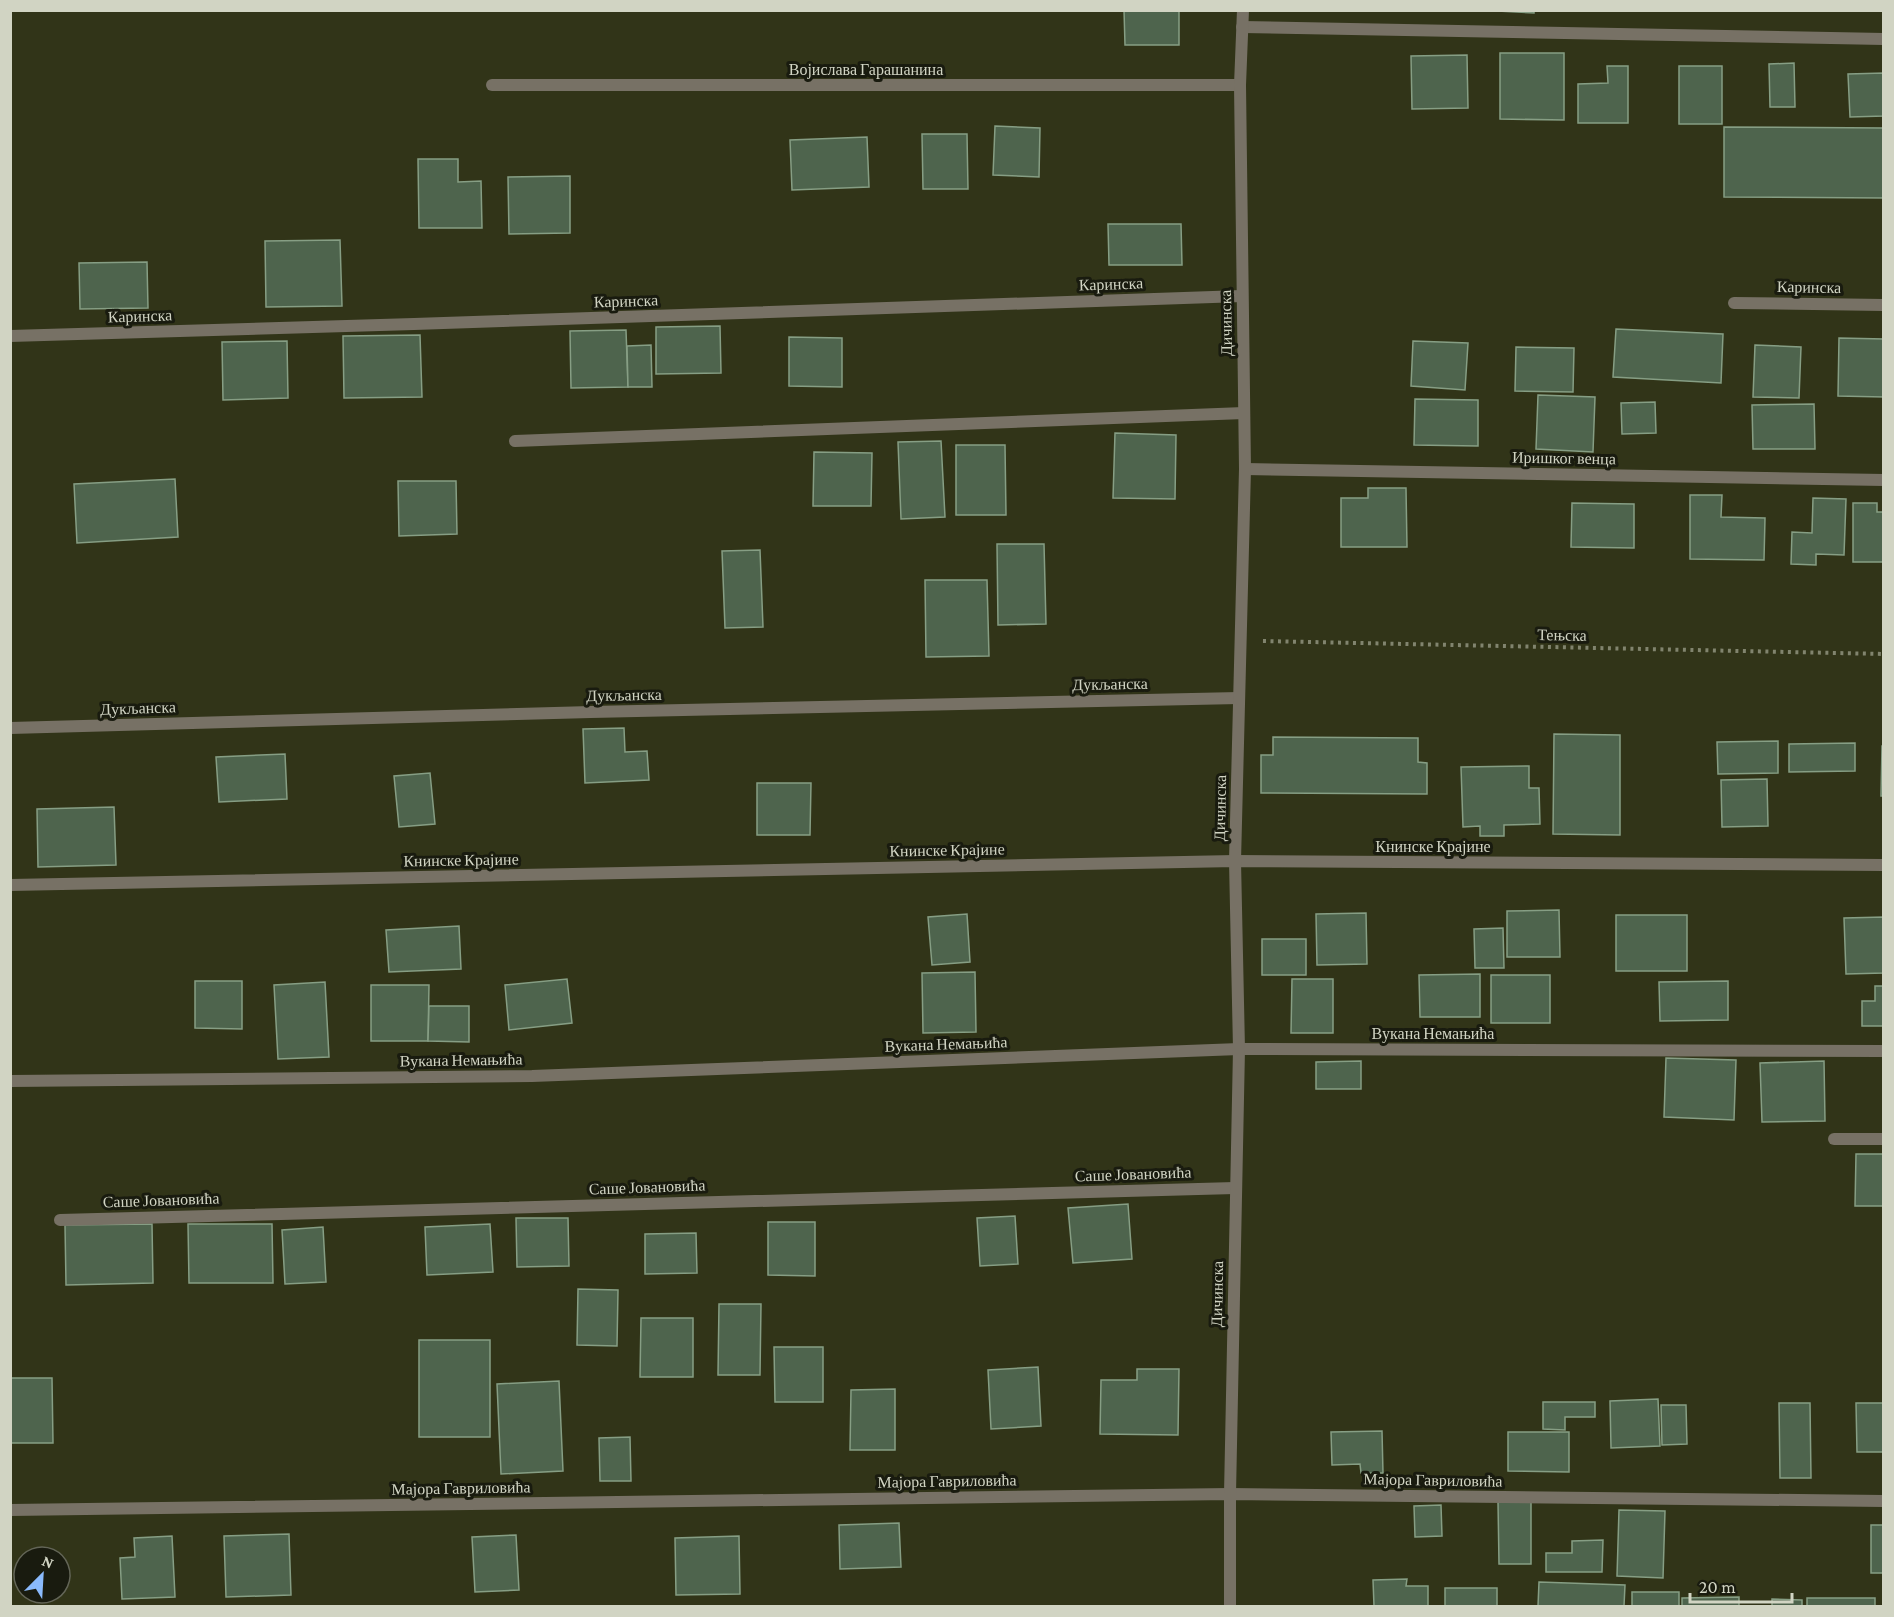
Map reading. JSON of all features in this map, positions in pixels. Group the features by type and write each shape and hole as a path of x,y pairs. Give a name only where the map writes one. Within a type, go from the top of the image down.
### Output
{"street":[{"name":"Дичинска","path":"1230,1606 1230,1494 1239,1049 1235,861 1245,470 1240,85 1243,10"},
{"path":"1242,27 1884,39"},
{"name":"Војислава Гарашанина","path":"492,86 1240,85"},
{"name":"Каринска","path":"10,336 1242,296"},
{"name":"Каринска","path":"1734,303 1884,305"},
{"path":"515,441 1244,413"},
{"name":"Иришког венца","path":"1245,470 1884,480"},
{"name":"Дукљанска","path":"10,728 591,712 1239,698"},
{"name":"Книнске Крајине","path":"10,885 1235,861 1884,865"},
{"name":"Вукана Немањића","path":"10,1081 532,1076 1239,1049 1884,1051"},
{"path":"1834,1139 1884,1138"},
{"name":"Саше Јовановића","path":"60,1220 1235,1188"},
{"name":"Мајора Гавриловића","path":"10,1510 1230,1494 1884,1501"}],"path":[{"name":"Тењска","path":"1241,641 1884,654"}],"building":[{"path":"1124,10 1179,10 1179,45 1125,45"},
{"path":"1478,10 1534,10 1534,13"},
{"path":"1500,53 1564,53 1564,120 1500,119"},
{"path":"1467,55 1468,108 1412,109 1411,56"},
{"path":"1794,63 1795,107 1770,107 1769,64"},
{"path":"1607,66 1628,66 1628,123 1578,123 1578,84 1608,83"},
{"path":"1679,66 1722,66 1722,124 1679,124"},
{"path":"1884,73 1884,116 1850,117 1848,74"},
{"path":"995,126 1040,128 1039,177 993,175"},
{"path":"1724,127 1884,128 1884,198 1724,197"},
{"path":"922,134 967,134 968,189 923,189"},
{"path":"867,137 869,187 792,190 790,140"},
{"path":"418,159 458,159 458,182 481,181 482,228 419,228"},
{"path":"570,176 570,233 509,234 508,177"},
{"path":"1108,224 1181,224 1182,265 1109,265"},
{"path":"340,240 342,306 266,307 265,241"},
{"path":"147,262 148,308 80,309 79,263"},
{"path":"720,326 721,373 656,374 656,327"},
{"path":"1616,329 1723,334 1721,383 1613,377"},
{"path":"626,330 628,387 571,388 570,331"},
{"path":"420,335 422,397 344,398 343,336"},
{"path":"789,337 842,338 842,387 789,386"},
{"path":"1839,338 1884,339 1884,397 1838,396"},
{"path":"287,341 288,398 223,400 222,342"},
{"path":"1413,341 1468,343 1465,390 1411,386"},
{"path":"651,345 652,387 628,387 627,346"},
{"path":"1755,345 1801,347 1799,398 1753,397"},
{"path":"1516,347 1574,348 1573,392 1515,391"},
{"path":"1538,395 1595,397 1593,452 1536,449"},
{"path":"1415,399 1478,400 1478,446 1414,445"},
{"path":"1655,402 1656,433 1622,434 1621,403"},
{"path":"1814,404 1815,449 1753,449 1752,405"},
{"path":"1115,433 1176,435 1175,499 1113,498"},
{"path":"941,441 945,517 901,519 898,442"},
{"path":"956,445 1005,445 1006,515 956,515"},
{"path":"814,452 872,453 871,506 813,506"},
{"path":"175,479 178,537 77,543 74,484"},
{"path":"398,481 456,481 457,534 399,536"},
{"path":"1368,488 1406,488 1407,547 1341,547 1341,498 1368,498"},
{"path":"1690,495 1722,495 1721,517 1765,518 1764,560 1690,559"},
{"path":"1813,498 1846,499 1844,555 1816,554 1816,565 1791,564 1792,532 1812,533"},
{"path":"1572,503 1634,504 1634,548 1571,547"},
{"path":"1853,503 1877,503 1877,512 1884,512 1884,562 1853,562"},
{"path":"997,544 1044,544 1046,624 998,625"},
{"path":"760,550 763,627 725,628 722,551"},
{"path":"925,580 987,580 989,656 926,657"},
{"path":"624,728 625,752 647,751 649,780 585,783 583,729"},
{"path":"1554,734 1620,735 1620,835 1553,834"},
{"path":"1273,737 1418,738 1418,762 1427,763 1427,794 1261,793 1261,755 1273,755"},
{"path":"1778,741 1778,773 1718,774 1717,742"},
{"path":"1855,743 1855,771 1789,772 1789,744"},
{"path":"1882,746 1884,746 1884,796 1881,796"},
{"path":"285,754 287,799 219,802 216,757"},
{"path":"1529,766 1529,788 1539,788 1540,824 1504,825 1504,836 1480,836 1480,826 1463,827 1461,767"},
{"path":"430,773 435,824 399,827 394,776"},
{"path":"1767,779 1768,826 1722,827 1721,780"},
{"path":"757,783 811,783 810,835 757,835"},
{"path":"114,807 116,865 38,867 37,809"},
{"path":"1559,910 1560,957 1507,957 1507,911"},
{"path":"1366,913 1367,964 1317,965 1316,914"},
{"path":"967,914 970,962 932,965 928,917"},
{"path":"1616,915 1687,915 1687,971 1616,971"},
{"path":"1884,917 1884,973 1846,974 1844,918"},
{"path":"459,926 461,969 389,972 386,930"},
{"path":"1503,928 1504,968 1475,968 1474,929"},
{"path":"1262,939 1306,939 1306,975 1262,975"},
{"path":"975,972 976,1032 923,1033 922,973"},
{"path":"1480,974 1480,1017 1420,1017 1419,975"},
{"path":"1491,975 1550,975 1550,1023 1491,1023"},
{"path":"567,979 572,1023 509,1030 505,985"},
{"path":"1292,979 1333,979 1333,1033 1291,1033"},
{"path":"195,981 242,981 242,1029 195,1028"},
{"path":"1728,981 1728,1020 1660,1021 1659,982"},
{"path":"325,982 329,1057 278,1059 274,985"},
{"path":"371,985 429,985 428,1041 371,1041"},
{"path":"1875,986 1884,986 1884,1026 1862,1026 1862,1001 1875,1001"},
{"path":"429,1006 469,1006 469,1042 428,1041"},
{"path":"1666,1058 1736,1060 1734,1120 1664,1117"},
{"path":"1361,1061 1361,1089 1316,1089 1316,1062"},
{"path":"1824,1061 1825,1121 1762,1122 1760,1063"},
{"path":"1856,1154 1884,1154 1884,1206 1855,1206"},
{"path":"1128,1204 1132,1259 1073,1263 1068,1208"},
{"path":"1015,1216 1018,1264 980,1266 977,1218"},
{"path":"516,1218 568,1218 569,1266 517,1267"},
{"path":"768,1222 815,1222 815,1276 768,1275"},
{"path":"152,1224 153,1283 66,1285 65,1225"},
{"path":"188,1224 272,1224 273,1283 189,1283"},
{"path":"490,1224 493,1272 427,1275 425,1227"},
{"path":"323,1227 326,1282 285,1284 282,1230"},
{"path":"696,1233 697,1273 645,1274 645,1234"},
{"path":"578,1289 618,1290 617,1346 577,1345"},
{"path":"719,1304 761,1304 760,1375 718,1375"},
{"path":"641,1318 693,1318 693,1377 640,1377"},
{"path":"419,1340 490,1340 490,1437 419,1437"},
{"path":"774,1347 823,1347 823,1402 775,1402"},
{"path":"1038,1367 1041,1426 991,1429 988,1370"},
{"path":"1137,1369 1179,1369 1178,1435 1100,1434 1101,1380 1137,1380"},
{"path":"10,1378 52,1378 53,1443 10,1443"},
{"path":"559,1381 563,1471 501,1474 497,1384"},
{"path":"895,1389 895,1450 850,1450 851,1390"},
{"path":"1658,1399 1660,1446 1611,1448 1610,1401"},
{"path":"1543,1402 1595,1402 1595,1417 1565,1417 1565,1430 1543,1429"},
{"path":"1779,1403 1810,1403 1811,1478 1780,1478"},
{"path":"1856,1403 1884,1403 1884,1452 1857,1452"},
{"path":"1661,1405 1686,1405 1687,1444 1662,1445"},
{"path":"1382,1431 1383,1473 1361,1473 1360,1464 1332,1465 1331,1432"},
{"path":"1508,1432 1569,1432 1569,1472 1508,1471"},
{"path":"630,1437 631,1481 600,1481 599,1438"},
{"path":"1498,1502 1531,1502 1531,1564 1499,1564"},
{"path":"1441,1505 1442,1536 1415,1537 1414,1506"},
{"path":"1619,1510 1665,1511 1663,1578 1617,1576"},
{"path":"899,1523 901,1567 840,1569 839,1525"},
{"path":"1871,1525 1884,1525 1884,1573 1871,1573"},
{"path":"289,1534 291,1595 226,1597 224,1536"},
{"path":"516,1535 519,1590 475,1592 472,1537"},
{"path":"172,1536 175,1597 122,1599 120,1558 135,1557 134,1538"},
{"path":"739,1536 740,1594 676,1595 675,1538"},
{"path":"1603,1540 1602,1572 1546,1572 1546,1553 1572,1553 1572,1541"},
{"path":"1407,1579 1406,1586 1428,1586 1428,1606 1374,1606 1373,1580"},
{"path":"1539,1582 1625,1585 1624,1606 1538,1606"},
{"path":"1445,1588 1497,1588 1497,1606 1445,1606"},
{"path":"1632,1592 1679,1592 1679,1606 1632,1606"},
{"path":"1739,1597 1739,1606 1682,1606 1682,1598"},
{"path":"1807,1598 1875,1598 1875,1606 1807,1606"},
{"path":"1772,1599 1802,1600 1802,1606 1772,1606"}]}
